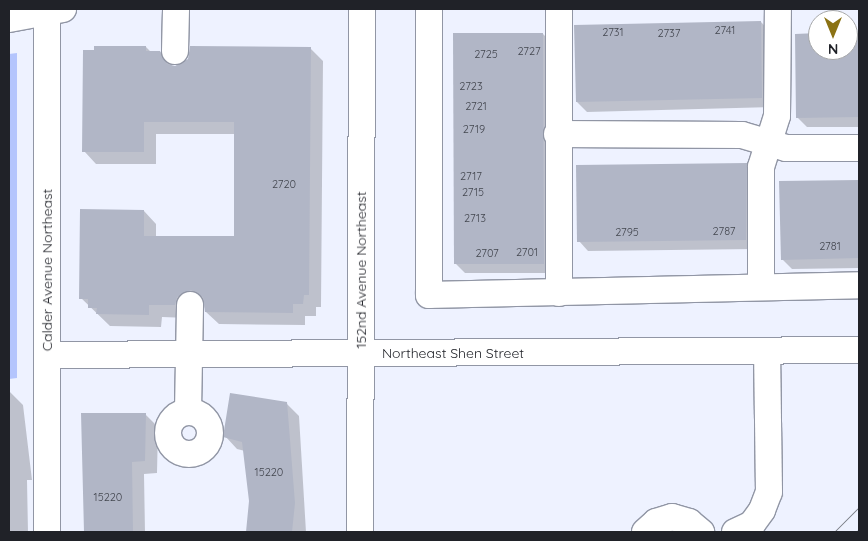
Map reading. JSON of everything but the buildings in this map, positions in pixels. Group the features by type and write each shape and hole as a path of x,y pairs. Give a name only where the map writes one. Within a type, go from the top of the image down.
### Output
{"street":[{"path":"175,51 176,9"},
{"name":"152nd Avenue Northeast","path":"360,532 362,9"},
{"path":"429,9 429,295 859,285"},
{"path":"559,9 557,134 559,293"},
{"path":"761,286 761,167 767,144 778,116 778,9"},
{"path":"9,19 53,10"},
{"name":"Calder Avenue Northeast","path":"47,532 47,355 53,10"},
{"path":"557,134 742,135 767,144 786,148 859,148"},
{"path":"188,412 190,305"},
{"name":"Northeast Shen Street","path":"47,355 859,350"},
{"path":"735,532 752,524 762,510 769,492 768,352"},
{"path":"645,532 656,522 672,517 689,522 701,532"}],"shaded area":[{"path":"17,53 17,378 9,379 9,54"}],"tram line":[{"path":"834,532 859,507"},
{"path":"856,532 859,529"}]}
